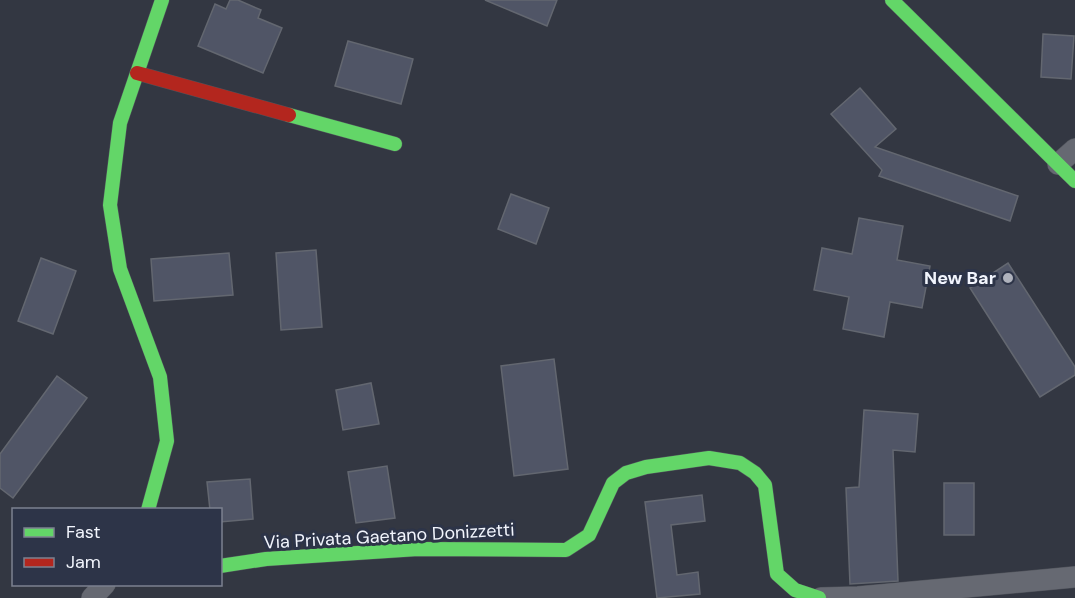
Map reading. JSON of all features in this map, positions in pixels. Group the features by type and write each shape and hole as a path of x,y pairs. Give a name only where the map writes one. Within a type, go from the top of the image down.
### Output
{"street":[{"path":"149,508 167,441 160,377 120,269 110,205 120,123 162,0"},
{"path":"892,0 1075,181"},
{"path":"137,73 395,144"},
{"path":"1058,164 1075,149"},
{"name":"Via Privata Gaetano Donizzetti","path":"222,566 266,559 418,549 566,550 590,535 603,500 613,483 626,473 646,467 709,458 740,463 755,472 765,485 771,547 777,574 785,584 798,592 820,598"},
{"path":"820,598 858,597 1075,577"},
{"path":"92,598 104,586"}],"building":[{"path":"230,0 238,0 261,10 258,18 282,28 263,73 198,46 215,4 226,9"},
{"path":"485,0 557,0 547,26"},
{"path":"1043,34 1074,36 1071,79 1041,77"},
{"path":"348,41 413,59 401,104 335,86"},
{"path":"860,88 896,129 875,147 1018,196 1010,221 879,176 882,170 831,114"},
{"path":"511,194 549,208 536,244 498,229"},
{"path":"859,218 903,226 897,260 930,266 922,308 890,302 884,337 843,329 849,297 814,290 822,248 852,254"},
{"path":"316,250 322,327 281,330 276,253"},
{"path":"229,253 233,295 154,301 151,259"},
{"path":"41,258 76,271 53,334 18,321"},
{"path":"1008,263 1075,367 1075,375 1040,397 970,288"},
{"path":"554,359 568,469 514,476 501,366"},
{"path":"57,376 87,398 13,498 0,488 0,454"},
{"path":"371,383 379,424 343,430 336,390"},
{"path":"864,410 918,414 915,452 893,450 898,581 850,584 846,488 859,487"},
{"path":"387,466 395,518 356,523 348,472"},
{"path":"250,479 253,519 222,522 222,508 210,508 207,482"},
{"path":"944,483 974,483 974,535 944,535"},
{"path":"702,495 705,521 671,525 677,575 698,572 700,594 657,598 645,502"}],"traffic: fast":[{"path":"149,508 167,441 160,377 120,269 110,205 120,123 162,0"},
{"path":"892,0 1075,181"},
{"path":"289,115 395,144"},
{"path":"222,566 266,559 418,549 566,550 589,535 613,483 626,473 646,467 709,458 740,463 755,473 765,485 777,574 795,590 819,598"}],"traffic: jam":[{"path":"137,73 289,115"}],"place":[{"name":"New Bar","path":"1008,278"}]}
